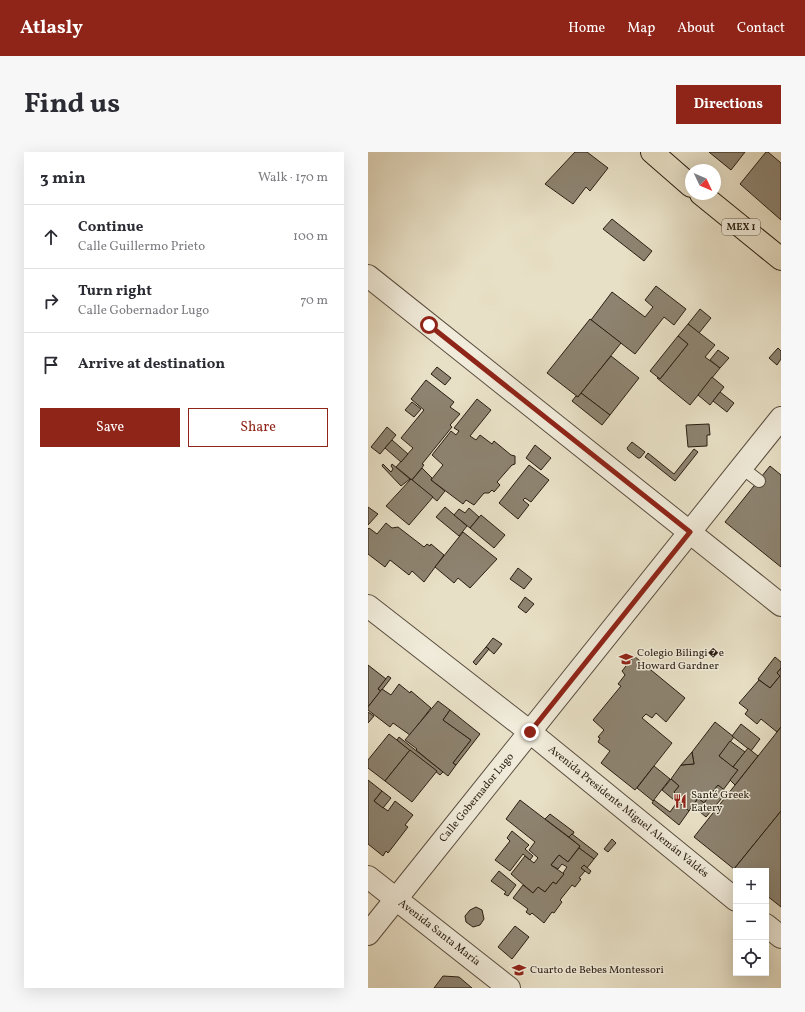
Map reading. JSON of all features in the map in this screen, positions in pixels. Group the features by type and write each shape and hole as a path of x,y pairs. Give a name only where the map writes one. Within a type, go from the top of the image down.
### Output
{"main road":[{"path":"652,152 685,181"},
{"name":"MEX 1","path":"708,200 781,259"}],"street":[{"path":"368,276 781,605"},
{"name":"Calle Gobernador Lugo","path":"368,934 781,418"},
{"name":"Avenida Presidente Miguel Alemán Valdés","path":"368,606 530,732 733,898"},
{"name":"Avenida Santa María","path":"368,877 509,988"},
{"path":"769,927 781,937"}],"lane":[{"path":"741,467 759,481"}],"building":[{"path":"575,152 587,152 608,168 590,191 586,187 573,204 545,184"},
{"path":"709,152 745,152 731,170"},
{"path":"766,152 781,163 781,220 740,184"},
{"path":"612,219 652,251 644,261 603,229"},
{"path":"656,286 686,309 674,325 664,317 635,354 591,320 612,292 645,317 653,307 645,300"},
{"path":"700,309 711,318 699,333 688,324"},
{"path":"590,319 621,343 578,397 547,373"},
{"path":"688,324 715,345 705,357 720,368 690,405 657,378 658,377 660,379 688,344 678,336"},
{"path":"678,336 688,344 660,379 650,371"},
{"path":"778,348 781,351 781,359 777,365 769,358"},
{"path":"718,350 729,358 720,368 710,360"},
{"path":"611,356 639,378 610,415 581,393"},
{"path":"437,367 451,378 445,385 431,374"},
{"path":"712,377 724,387 710,405 698,395"},
{"path":"426,380 454,402 450,407 460,414 450,425 452,427 422,464 424,465 412,480 396,467 413,448 401,438 424,410 411,399"},
{"path":"720,392 734,403 727,412 713,401"},
{"path":"581,393 610,415 602,425 572,401"},
{"path":"477,399 491,410 470,436 476,440 480,435 492,444 494,441 511,455 515,456 515,464 512,465 497,482 500,485 494,492 492,490 489,493 484,493 474,505 466,500 463,504 431,480 443,465 432,455 451,431 456,435 459,431 454,428"},
{"path":"412,402 421,409 414,417 405,410"},
{"path":"709,424 710,435 707,435 707,446 688,447 686,425"},
{"path":"387,427 396,435 380,454 371,447"},
{"path":"392,440 408,454 401,462 385,448"},
{"path":"632,442 645,452 640,458 638,458 627,448"},
{"path":"535,445 551,458 541,470 526,458"},
{"path":"694,449 698,452 675,481 645,457 648,453 674,474"},
{"path":"383,464 391,472 393,469 391,466 392,464 410,479 401,486 382,466"},
{"path":"529,465 549,480 531,502 525,498 523,500 529,505 518,519 499,503"},
{"path":"770,466 781,475 781,567 725,522"},
{"path":"422,468 432,478 431,480 445,491 437,501 412,480"},
{"path":"411,479 433,497 409,525 386,506"},
{"path":"368,507 378,514 368,525"},
{"path":"445,507 467,526 459,536 436,517"},
{"path":"469,508 479,517 470,528 454,515 459,509 465,513"},
{"path":"481,515 505,535 494,548 470,528"},
{"path":"386,523 392,528 398,527 424,547 427,544 430,546 431,544 444,555 424,582 412,571 409,575 390,560 385,567 368,554 368,529 369,528 377,534"},
{"path":"463,532 497,559 470,588 458,578 454,583 435,567"},
{"path":"518,568 532,579 524,589 510,579"},
{"path":"525,597 534,604 526,613 518,607"},
{"path":"493,638 502,644 494,654 486,647"},
{"path":"486,647 489,649 476,665 473,662"},
{"path":"634,656 685,698 666,722 656,713 652,718 646,714 642,718 672,743 635,790 601,763 610,751 598,742 600,738 598,737 604,730 593,720 621,686 618,684 625,675 622,671"},
{"path":"775,657 781,662 781,668 777,673 780,676 770,688 758,679"},
{"path":"368,665 386,679 378,689 381,691 368,707"},
{"path":"781,668 781,727 777,732 761,719 757,724 745,714 748,710 739,703 759,680 770,688 780,676 777,673"},
{"path":"388,676 391,678 381,691 378,689"},
{"path":"399,684 410,693 411,691 431,708 410,735 393,723 390,727 368,710 368,707 382,689 391,695"},
{"path":"438,701 450,710 443,720 471,740 453,763 456,765 448,776 405,740"},
{"path":"450,710 480,734 456,765 453,763 471,740 443,720"},
{"path":"368,712 374,716 368,723"},
{"path":"715,722 734,737 719,756 738,770 723,790 718,785 704,803 698,798 689,811 675,799 678,796 674,792 679,786 671,779 681,765 694,764 692,752"},
{"path":"741,724 760,739 751,751 732,736"},
{"path":"781,727 781,811 735,868 733,868 694,837"},
{"path":"389,734 410,750 385,781 368,768 368,760"},
{"path":"399,737 443,772 440,775 397,740"},
{"path":"730,741 745,752 733,767 719,756"},
{"path":"748,748 758,756 735,785 730,780 738,770 733,767"},
{"path":"410,750 437,771 412,802 385,781"},
{"path":"692,752 694,764 681,765"},
{"path":"654,766 670,779 653,801 637,788"},
{"path":"671,779 679,786 674,792 678,796 674,800 662,790"},
{"path":"368,780 382,791 374,801 388,811 395,801 413,815 405,825 408,827 388,853 386,851 383,856 368,844"},
{"path":"718,785 727,792 706,817 693,806 698,798 704,803"},
{"path":"382,791 391,798 383,808 374,801"},
{"path":"520,800 580,846 568,862 559,855 551,865 564,874 556,884 553,882 545,892 538,887 533,893 511,874 525,856 534,863 538,858 529,850 535,842 506,819"},
{"path":"654,800 670,812 678,801 689,811 679,825 652,803"},
{"path":"781,811 781,907 769,897 769,868 735,868"},
{"path":"550,814 574,832 573,834 569,837 545,819"},
{"path":"512,831 529,845 525,849 533,856 530,860 523,854 510,871 495,860 510,841 507,838"},
{"path":"572,834 598,854 594,859 579,848 580,846 569,837"},
{"path":"612,839 616,843 608,852 604,849"},
{"path":"579,848 594,859 587,868 584,865 581,868 585,871 579,878 581,879 575,887 572,885 560,900 562,902 554,913 552,912 544,923 532,913 530,915 526,912 528,909 513,898 523,885 533,893 538,887 545,892 553,882 556,884 564,874 563,873 567,867 562,864 558,869 551,865 559,855 568,862"},
{"path":"584,865 591,871 589,874 581,868"},
{"path":"499,871 516,885 508,896 504,894 506,892 491,881"},
{"path":"476,907 482,910 484,919 480,925 473,927 466,922 465,916 470,910"},
{"path":"515,926 529,937 512,959 498,947"},
{"path":"443,976 459,977 472,988 434,988"}],"place":[{"name":"Colegio Bilingi�e Howard Gardner","path":"626,659"},
{"name":"Santé Greek Eatery","path":"680,801"},
{"name":"Cuarto de Bebes Montessori","path":"519,970"}],"route":[{"path":"429,325 690,532 530,732"}]}
